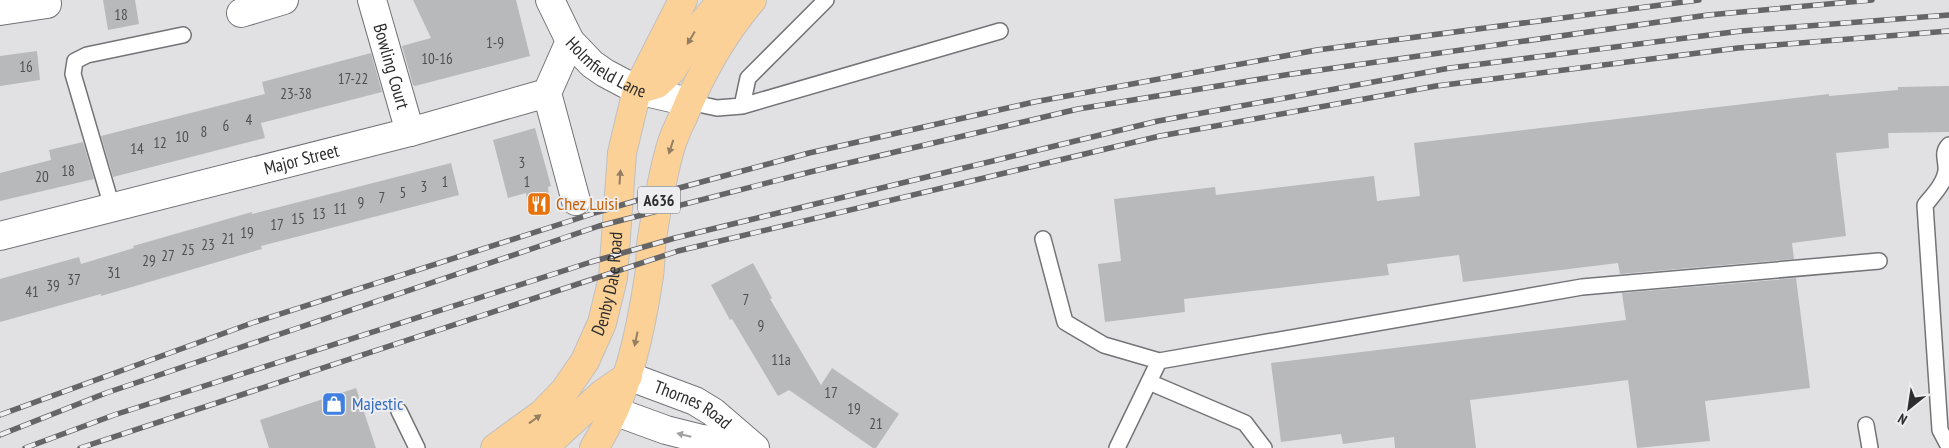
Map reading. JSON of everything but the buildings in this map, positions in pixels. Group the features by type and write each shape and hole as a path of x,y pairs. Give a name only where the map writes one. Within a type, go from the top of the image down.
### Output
{"main road":[{"name":"Denby Dale Road","path":"495,448 543,413 565,390 585,361 602,323 613,278 622,153 637,90 683,0"},
{"path":"637,90 657,84 672,70 696,30 722,0"},
{"name":"A636","path":"524,448 554,438 608,402 628,376 644,302 652,241 670,147 689,102 706,69 734,21 752,0"},
{"path":"585,361 608,402"},
{"name":"A636","path":"594,448 608,402"}],"street":[{"path":"241,13 284,0"},
{"name":"Bowling Court","path":"372,0 410,132"},
{"name":"Holmfield Lane","path":"550,0 570,41 592,64 637,90 689,102"},
{"path":"0,11 47,4"},
{"path":"570,41 547,93 576,201"},
{"name":"Major Street","path":"0,236 410,132 547,93"},
{"name":"Thornes Road","path":"628,376 695,401 713,412 752,446"},
{"name":"Thornes Road","path":"608,402 666,430 702,439 752,446"}],"lane":[{"path":"742,106 748,78 826,0"},
{"path":"689,102 717,108 742,106 1000,31"},
{"path":"112,207 73,74 75,61 87,55 183,35"},
{"path":"1949,145 1944,153 1946,171 1937,190 1925,205 1940,430 1949,447"},
{"path":"1044,239 1065,322 1104,346 1159,361 1582,287 1879,261"},
{"path":"1117,448 1159,361"},
{"path":"1149,382 1245,423 1264,448"},
{"path":"399,411 417,448"},
{"path":"1866,425 1870,448"}],"railway":[{"path":"0,415 252,323 598,212 809,153 1034,102 1317,50 1699,0"},
{"path":"0,435 106,393 599,226 810,172 1078,109 1285,75 1708,15 1872,0"},
{"path":"25,448 114,415 591,262 675,238 1158,121 1450,68 1741,31 1949,15"},
{"path":"80,448 678,251 1160,136 1436,86 1738,48 1949,31"}],"place":[{"name":"Chez Luisi","path":"539,204"},
{"name":"Majestic","path":"334,404"}]}
